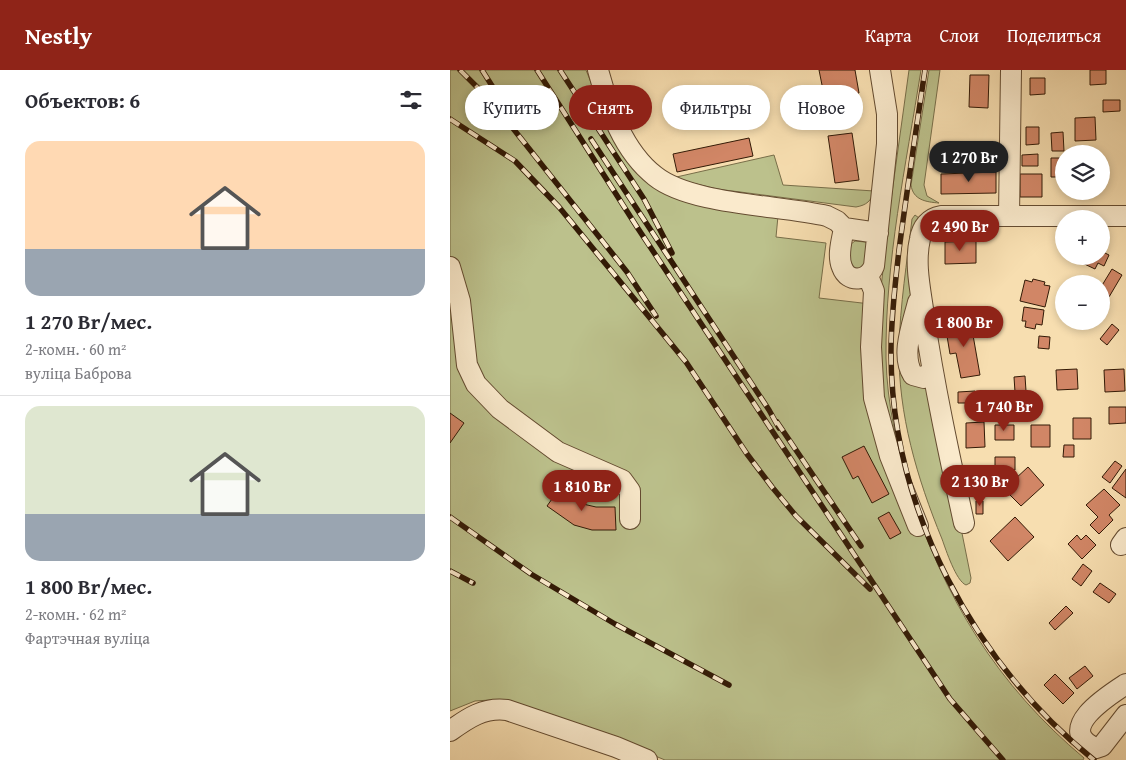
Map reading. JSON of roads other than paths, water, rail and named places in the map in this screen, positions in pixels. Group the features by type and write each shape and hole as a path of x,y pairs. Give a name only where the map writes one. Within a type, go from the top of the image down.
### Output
{"street":[{"path":"598,70 610,108 624,138 634,154 656,176 668,184 696,194 827,216 837,221 844,228 878,233"},
{"path":"844,228 840,260 843,271 852,278 864,278 868,276 874,266 887,132 887,114 880,70"},
{"path":"1009,216 1011,70"},
{"path":"964,523 932,370 921,289 919,242 925,227 934,217 1126,216"},
{"path":"450,267 460,301 467,365 476,384 500,408 558,452 622,480 630,491 630,519"},
{"path":"868,276 874,291 871,347 874,398 890,456 918,526"},
{"path":"1126,684 1092,708 1081,725 1082,736 1092,747 1102,746 1126,715"},
{"path":"450,731 476,714 496,709 507,710 607,743 648,760"}],"railway":[{"path":"460,70 492,102 627,272 656,316"},
{"path":"482,70 492,85"},
{"path":"537,70 637,227 950,699 1003,760"},
{"path":"560,70 644,199 672,253"},
{"path":"925,70 899,250 892,326 891,352 895,411 906,468 924,525 948,578 977,630 1012,677 1051,721 1094,760"},
{"path":"450,119 515,161 559,207 686,362 747,454 772,487 796,516 870,589"},
{"path":"591,139 779,428"},
{"path":"777,422 861,546"},
{"path":"450,517 531,574 615,624 729,685"},
{"path":"450,571 473,583"}]}
